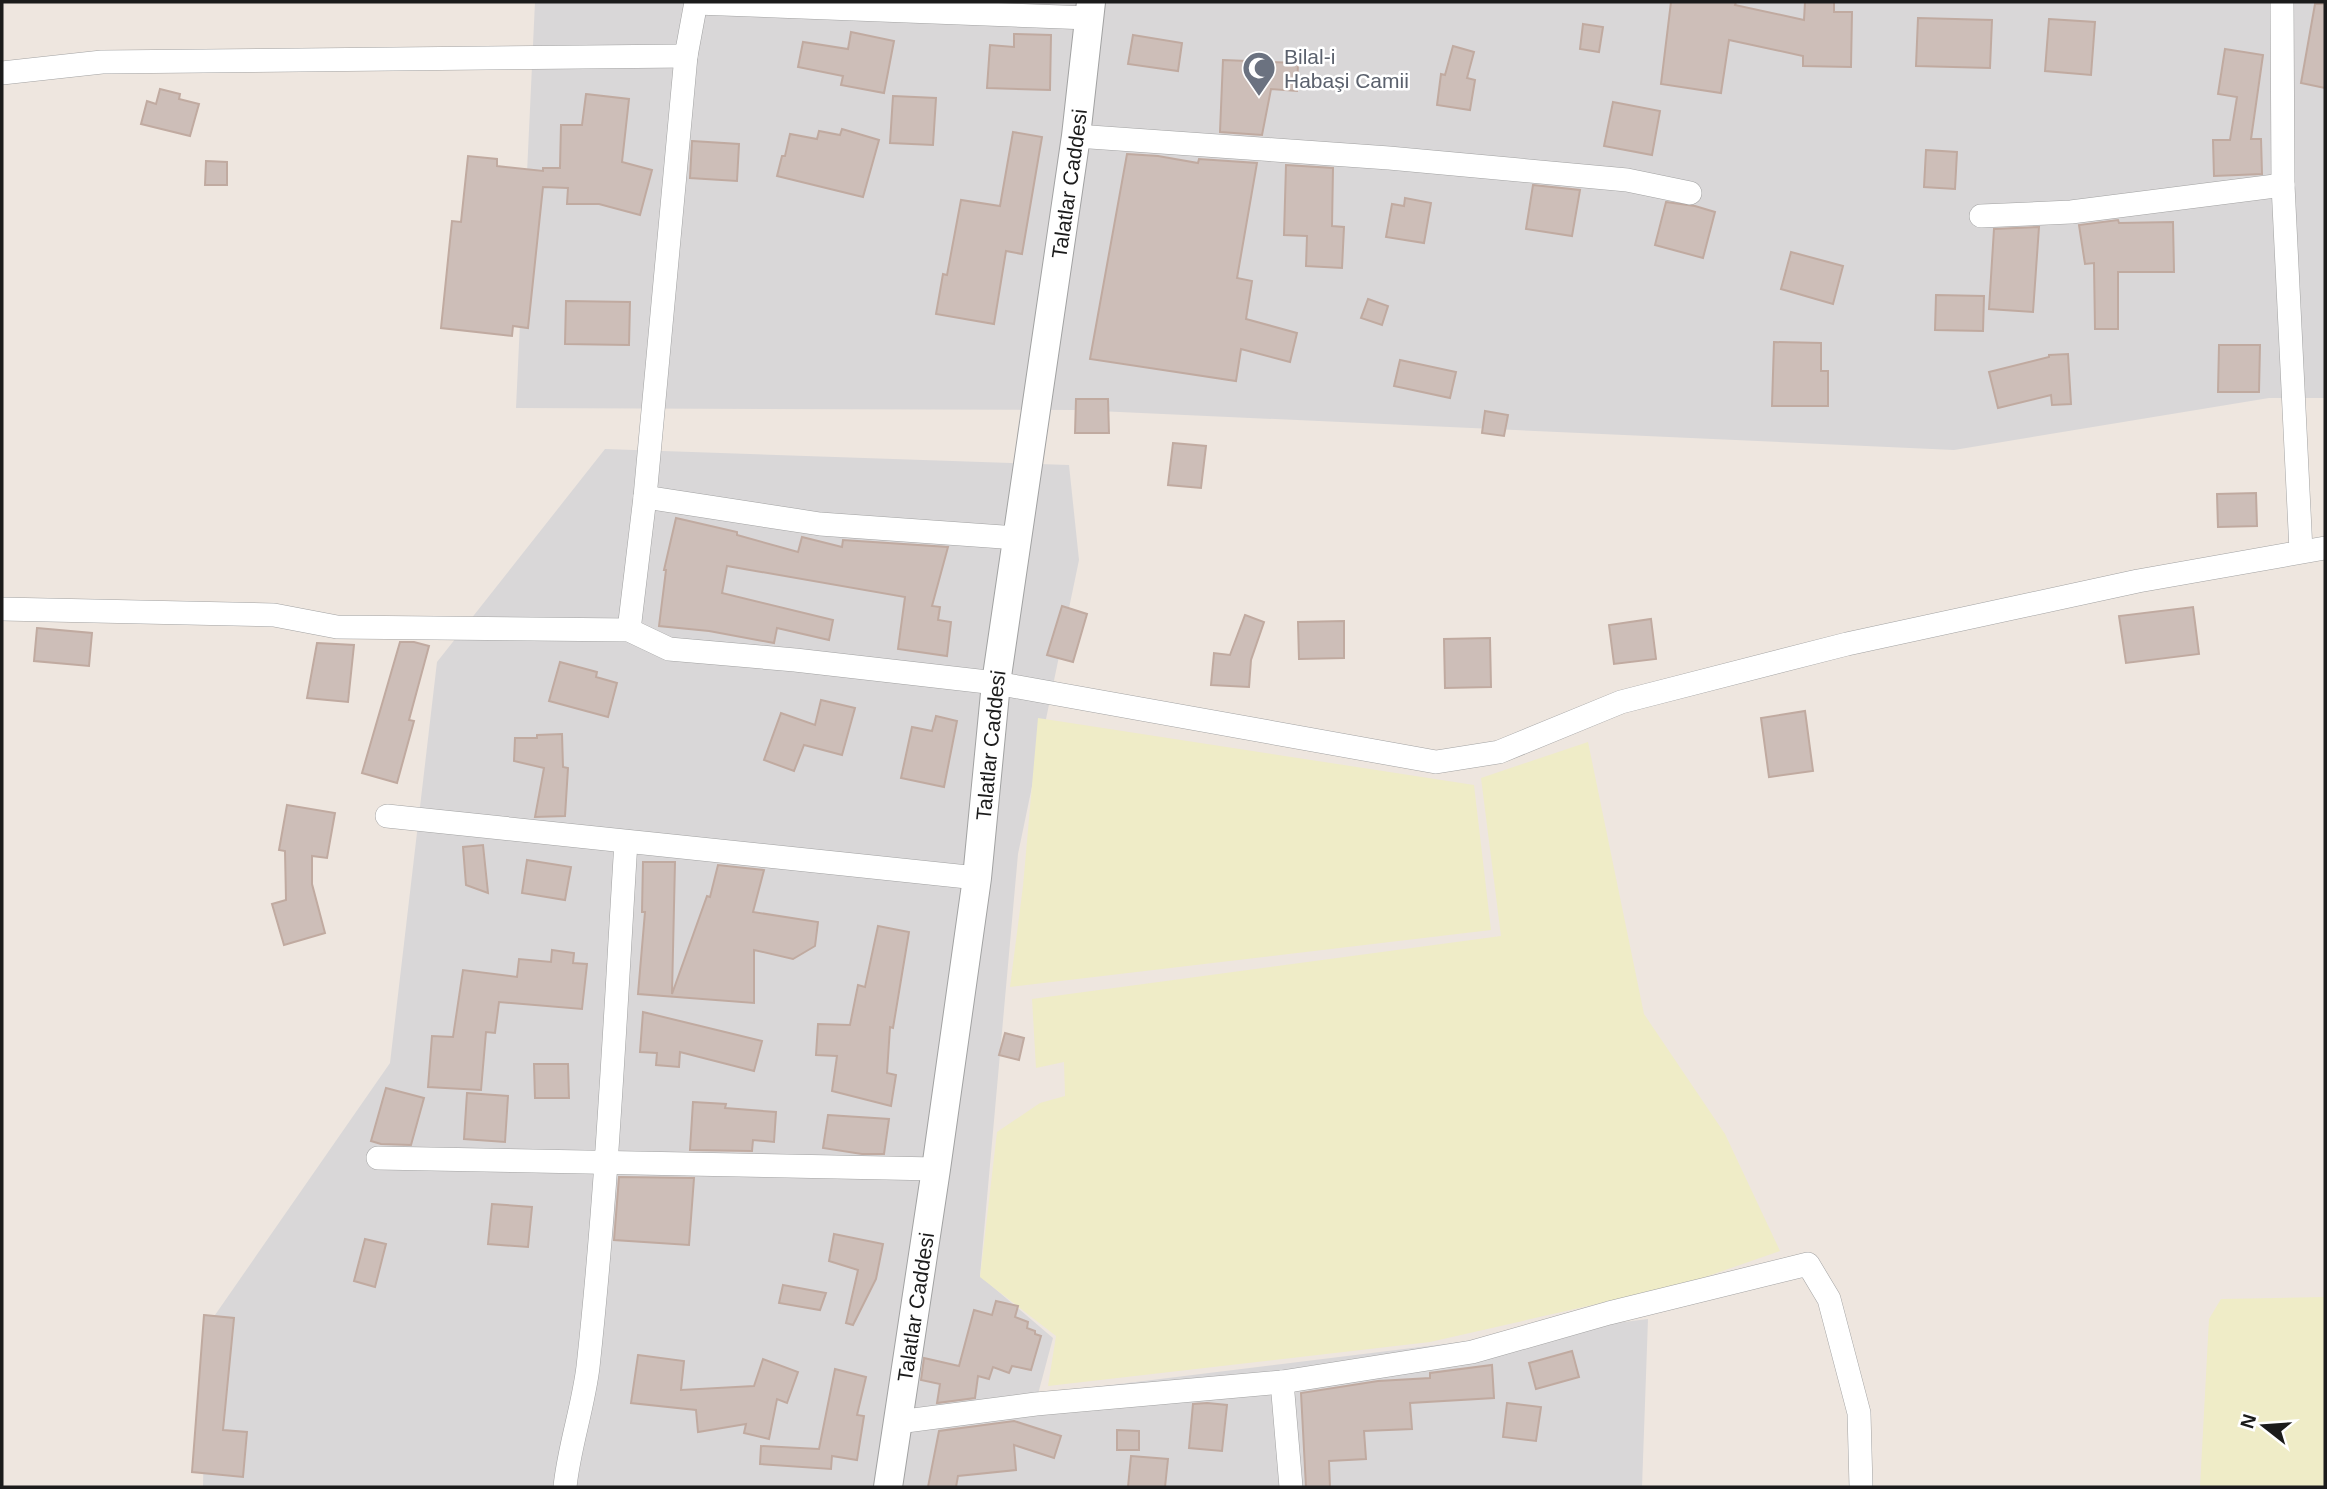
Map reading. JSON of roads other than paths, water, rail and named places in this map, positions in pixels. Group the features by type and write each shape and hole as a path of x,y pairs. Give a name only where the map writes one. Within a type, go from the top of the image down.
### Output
{"street":[{"path":"2282,2 2283,185 2301,551"},
{"path":"629,630 645,497 686,57 696,3 1090,10"},
{"name":"Talatlar Caddesi","path":"888,1487 977,878 996,683 1076,136 1090,10"},
{"path":"2,73 102,62 686,57"},
{"path":"1076,136 1389,158 1587,176 1627,180 1690,192"},
{"path":"1981,216 2071,212 2283,185"},
{"path":"645,497 820,524 1017,538"},
{"path":"2,609 274,615 337,627 629,630 669,649 996,683 1436,762 1499,752 1621,702 1847,644 2138,581 2325,548"},
{"path":"387,816 977,878"},
{"path":"565,1487 568,1459 587,1371 607,1162 625,842"},
{"path":"378,1158 936,1169"},
{"path":"898,1422 1036,1404 1282,1382 1472,1352 1609,1313 1808,1264 1829,1299 1859,1413 1861,1487"},
{"path":"1282,1382 1291,1487"}],"place":[{"name":"Bilal-i Habaşi Camii","path":"1259,98"}]}
